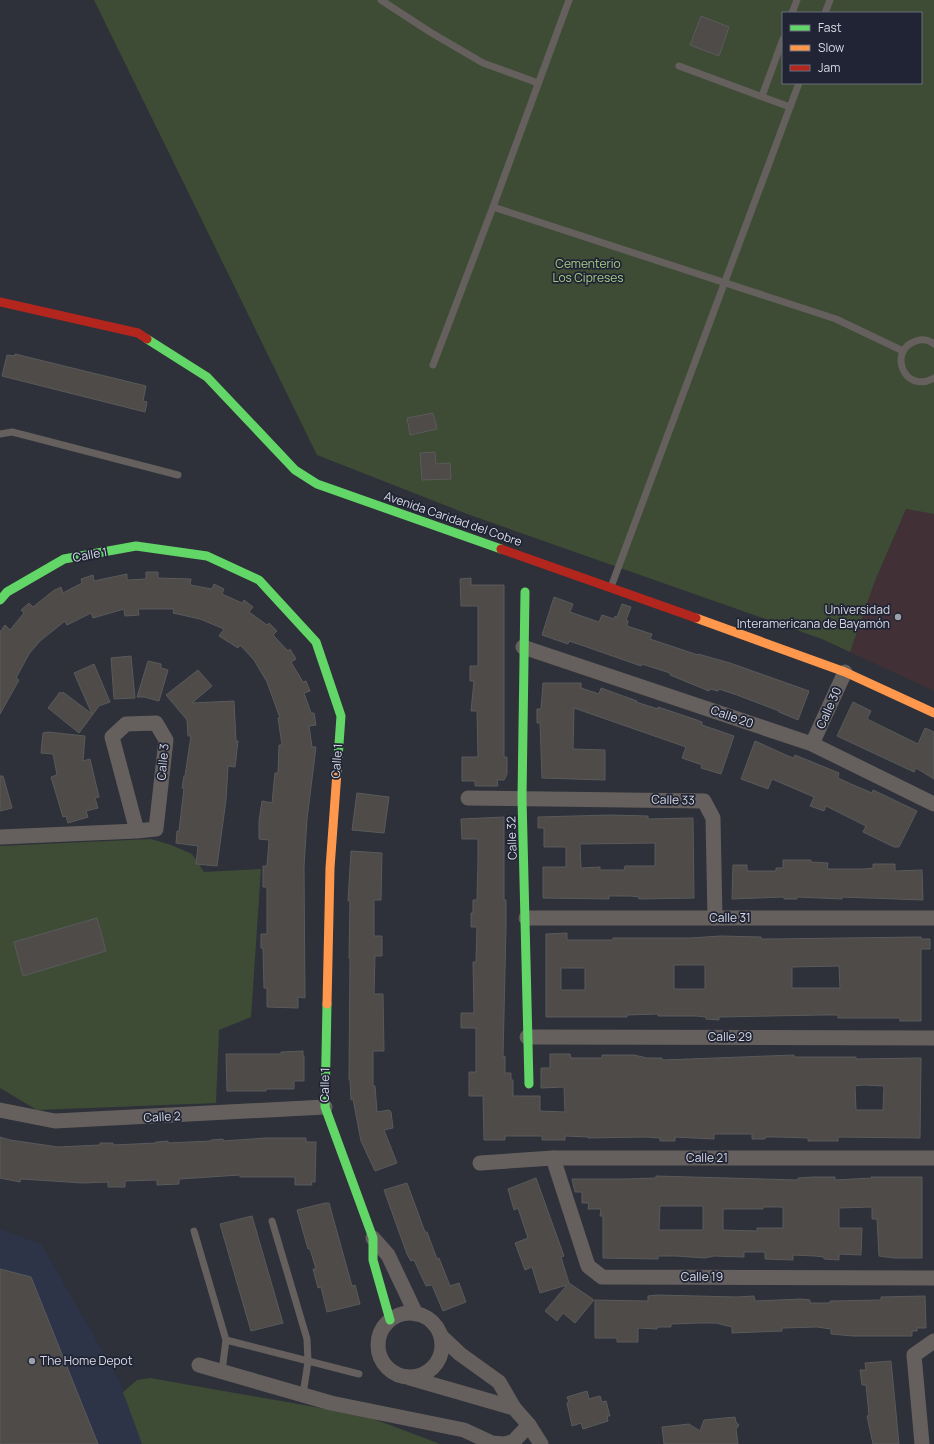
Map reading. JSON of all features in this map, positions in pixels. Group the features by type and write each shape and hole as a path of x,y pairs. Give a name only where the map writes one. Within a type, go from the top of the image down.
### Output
{"street":[{"name":"Avenida Caridad del Cobre","path":"0,302 138,333 207,377 295,470 317,484 845,672 934,713"},
{"name":"Calle 1","path":"0,600 7,592 64,559 136,546 207,556 259,580 316,642 341,716 330,868 324,1107 373,1238 373,1260 390,1320"},
{"name":"Calle 32","path":"525,592 522,798 526,918 526,1037 529,1084"},
{"name":"Calle 20","path":"523,647 812,744 934,804"},
{"name":"Calle 30","path":"812,744 845,672"},
{"name":"Calle 3","path":"156,723 166,740 156,829 137,831 112,737 126,724 156,723"},
{"path":"468,798 522,798"},
{"name":"Calle 33","path":"522,798 704,801 713,818 715,918"},
{"path":"0,837 137,831"},
{"name":"Calle 31","path":"526,918 934,918"},
{"name":"Calle 29","path":"526,1037 934,1038"},
{"name":"Calle 2","path":"0,1110 55,1121 157,1117 324,1107"},
{"name":"Calle 21","path":"480,1163 553,1158 934,1158"},
{"name":"Calle 19","path":"553,1158 588,1266 602,1277 934,1278"},
{"name":"Calle 1","path":"373,1238 388,1255 416,1314"},
{"path":"410,1378 423,1375 434,1368 440,1358 443,1347 441,1336 436,1325 426,1317 416,1314 401,1314 390,1320 381,1330 378,1343 380,1356 386,1367 397,1375 514,1408"},
{"path":"441,1336 460,1354 499,1382 514,1408 530,1425 541,1444"},
{"path":"922,1444 914,1355 934,1341"},
{"path":"199,1365 331,1403 464,1430 492,1443 504,1444 514,1441 530,1425"}],"lane":[{"path":"381,0 430,32 483,63 538,83"},
{"path":"433,365 569,0"},
{"path":"792,12 797,0"},
{"path":"825,12 830,0"},
{"path":"762,96 782,41"},
{"path":"679,66 790,107"},
{"path":"611,588 799,84"},
{"path":"493,207 836,319 903,351"},
{"path":"934,344 925,340 919,340 907,346 903,351 901,365 908,377 922,382 934,378"},
{"path":"0,434 12,432 178,475"},
{"path":"272,1221 307,1339 308,1362 303,1394"},
{"path":"194,1231 226,1340 222,1371"},
{"path":"226,1340 359,1374"}],"shaded area":[{"name":"Universidad Interamericana de Bayamón","path":"906,509 934,514 934,691 850,652 875,581"},
{"path":"0,1229 41,1244 119,1380 142,1444 0,1444"}],"green space":[{"name":"Cementerio Los Cipreses","path":"94,0 934,0 934,514 906,509 875,581 850,652 822,639 470,515 317,455"},
{"path":"151,839 171,845 192,854 204,872 261,869 251,1017 219,1030 216,1103 37,1110 0,1088 0,846"},
{"path":"150,1378 366,1416 440,1444 142,1444 123,1392 137,1380"}],"building":[{"path":"701,16 729,27 719,56 690,45"},
{"path":"15,354 146,386 143,401 147,402 145,412 2,376 7,355 15,356"},
{"path":"433,413 437,429 410,435 407,418"},
{"path":"435,452 436,464 450,463 451,479 422,480 420,453"},
{"path":"146,572 158,572 158,578 191,579 190,585 212,589 214,584 224,589 222,594 242,603 244,600 253,607 249,612 267,625 269,623 277,631 273,635 288,651 290,649 296,659 291,662 303,682 306,681 310,691 304,693 311,713 314,713 316,725 309,726 312,747 316,747 307,819 304,867 305,998 298,997 298,1008 267,1007 267,988 264,988 263,948 261,948 261,934 267,934 267,887 263,887 263,866 267,866 269,840 259,839 259,821 262,801 272,803 275,773 278,773 279,745 282,745 278,718 280,718 267,682 254,660 240,645 238,648 219,636 224,629 200,619 173,613 174,609 138,609 139,615 125,616 124,609 93,618 91,613 67,625 65,621 40,641 29,654 16,678 19,680 0,714 0,632 5,625 10,630 24,613 21,610 29,603 33,607 53,591 61,587 63,593 82,583 81,579 93,575 94,581 127,574 127,580 146,579"},
{"path":"471,578 471,585 504,585 504,757 507,757 507,774 504,780 497,780 498,786 475,786 475,781 462,781 462,757 478,757 477,711 471,711 474,681 470,681 470,666 478,666 478,606 461,606 460,579"},
{"path":"554,597 573,604 570,612 599,622 602,615 614,619 615,616 617,617 622,604 631,607 626,620 628,621 627,626 652,634 650,639 698,655 730,663 809,691 798,720 779,711 719,689 718,691 710,689 709,691 670,675 670,673 642,664 641,666 569,641 568,644 542,635"},
{"path":"131,656 135,698 114,699 111,658"},
{"path":"148,661 161,664 161,668 168,670 159,701 144,697 137,697"},
{"path":"94,664 110,702 99,706 79,733 48,708 60,692 62,694 63,692 92,714 74,673"},
{"path":"198,670 212,686 192,703 234,701 236,741 238,741 235,767 228,766 226,800 217,866 196,864 198,846 176,843 177,831 179,831 184,788 182,788 191,736 188,736 187,720 166,695"},
{"path":"543,683 581,683 581,688 599,694 601,688 637,701 636,702 658,709 658,707 694,719 702,722 702,725 734,736 721,774 701,768 702,765 682,758 686,747 574,708 573,749 605,750 605,780 542,778 540,723 537,723 537,709 541,709"},
{"path":"853,702 871,711 867,719 918,744 925,728 934,732 934,779 916,768 914,772 837,736"},
{"path":"48,732 85,736 83,761 90,759 99,797 95,798 98,808 86,811 88,817 68,823 66,816 63,817 51,777 57,775 53,754 41,753 43,733"},
{"path":"755,741 788,756 794,758 795,755 839,773 838,778 872,793 873,790 917,811 899,847 894,847 863,832 866,826 826,806 824,811 810,806 814,797 772,779 768,789 741,779"},
{"path":"0,776 3,776 12,808 0,811"},
{"path":"357,793 389,797 384,833 352,830"},
{"path":"610,815 648,816 648,819 693,818 694,898 639,899 639,897 630,896 609,896 609,899 543,898 543,867 566,867 566,847 544,847 544,828 538,828 538,817","holes":["655,843 655,866 625,866 624,870 600,870 600,867 581,868 580,844"]},
{"path":"504,817 504,900 506,900 506,927 503,1057 505,1056 505,1073 511,1073 511,1080 513,1080 513,1096 540,1096 540,1111 565,1112 564,1087 541,1088 541,1068 550,1068 550,1054 570,1054 571,1058 602,1058 602,1055 634,1055 647,1058 662,1058 662,1060 794,1055 794,1057 856,1057 856,1059 921,1058 920,1138 838,1137 838,1141 808,1141 808,1138 765,1137 765,1139 752,1139 752,1134 714,1134 714,1139 675,1137 675,1141 660,1141 660,1138 645,1137 588,1138 565,1136 565,1140 542,1140 542,1136 505,1136 505,1140 484,1140 483,1096 469,1096 469,1072 476,1072 476,1028 461,1028 461,1013 474,1013 473,962 476,962 477,927 471,927 471,913 473,913 473,900 477,900 478,839 462,839 461,819","holes":["855,1086 884,1086 883,1110 856,1110"]},
{"path":"351,851 382,853 381,900 374,900 374,936 382,936 382,956 375,956 374,994 383,994 384,1051 373,1051 373,1086 375,1086 377,1112 389,1110 391,1112 393,1128 384,1130 397,1163 375,1171 361,1141 353,1099 351,1100 349,1080 350,901 348,901"},
{"path":"783,860 811,860 811,862 828,863 827,869 865,869 873,868 873,864 895,864 895,871 922,870 923,900 842,897 842,899 797,897 797,899 784,899 784,897 732,899 733,865 747,865 747,871 776,871 776,868 783,868"},
{"path":"97,918 106,951 23,976 14,942"},
{"path":"567,933 567,940 721,936 761,937 761,939 921,937 921,939 930,939 930,949 921,949 921,1021 900,1021 900,1018 838,1018 838,1015 719,1017 719,1020 706,1019 706,1017 696,1016 658,1016 658,1014 627,1015 627,1017 546,1017 546,934","holes":["674,965 705,965 705,989 674,989","839,966 840,988 792,988 792,967","561,968 585,968 585,990 561,990"]},
{"path":"303,1051 304,1081 294,1081 294,1089 227,1091 226,1054 281,1054 281,1052"},
{"path":"0,1137 10,1140 58,1147 100,1145 100,1143 113,1143 113,1145 168,1141 168,1143 211,1141 223,1139 223,1141 266,1138 306,1138 306,1142 316,1142 315,1182 311,1182 312,1185 295,1185 295,1177 240,1177 240,1175 179,1179 179,1184 157,1185 157,1180 125,1181 125,1187 108,1187 108,1182 83,1183 21,1179 20,1182 0,1178"},
{"path":"656,1176 798,1180 798,1178 835,1177 835,1180 872,1178 871,1177 922,1177 922,1258 894,1258 879,1256 877,1219 872,1219 872,1207 839,1208 839,1228 862,1228 861,1255 839,1254 839,1260 824,1259 824,1257 815,1256 793,1255 793,1260 765,1259 765,1252 744,1252 744,1257 714,1256 705,1258 658,1256 658,1259 603,1258 603,1216 600,1216 601,1209 588,1209 589,1203 582,1203 582,1192 575,1192 572,1179 656,1178","holes":["660,1206 703,1206 703,1230 659,1230","763,1207 783,1207 783,1228 757,1228 757,1231 723,1230 723,1209 763,1209"]},
{"path":"536,1178 564,1256 561,1257 569,1283 594,1300 575,1323 563,1313 557,1321 545,1311 567,1285 540,1293 532,1267 525,1270 515,1243 528,1238 518,1208 514,1210 508,1189"},
{"path":"407,1183 425,1232 427,1232 437,1259 439,1258 450,1286 459,1283 466,1302 443,1311 432,1285 426,1286 414,1260 411,1261 407,1254 384,1190"},
{"path":"329,1203 352,1286 355,1285 360,1304 327,1312 321,1287 318,1288 313,1269 316,1269 310,1249 308,1249 297,1210"},
{"path":"252,1216 283,1323 251,1331 220,1224"},
{"name":"The Home Depot","path":"0,1269 31,1277 98,1444 0,1444"},
{"path":"648,1296 754,1296 755,1301 801,1299 810,1300 810,1303 881,1300 881,1297 925,1296 926,1328 917,1328 917,1331 912,1331 912,1336 853,1336 831,1334 831,1329 817,1327 782,1328 782,1331 732,1333 732,1327 716,1323 700,1323 671,1324 671,1327 657,1327 657,1329 638,1328 638,1342 617,1342 617,1338 595,1338 595,1300 648,1301"},
{"path":"891,1361 899,1444 873,1444 867,1416 869,1415 866,1385 862,1385 860,1370 866,1370 865,1363"},
{"path":"587,1391 589,1399 600,1396 602,1402 606,1401 610,1416 607,1416 608,1421 583,1429 581,1423 572,1426 567,1397"},
{"path":"735,1417 736,1422 739,1425 736,1429 738,1444 664,1444 662,1427 689,1424 700,1431 704,1420"}],"traffic: fast":[{"path":"147,339 207,377 295,470 317,484 501,549"},
{"path":"0,600 7,592 64,559 136,546 207,556 259,580 316,642 341,716 337,772"},
{"path":"525,592 522,798 529,1084"},
{"path":"327,1004 325,1107 373,1238 373,1260 390,1320"}],"traffic: slow":[{"path":"696,618 845,672 934,713"},
{"path":"327,1004 330,868 337,772"}],"traffic: jam":[{"path":"0,302 138,333 147,339"},
{"path":"501,549 696,618"}],"place":[{"name":"Universidad Interamericana de Bayamón","path":"898,617"},
{"name":"The Home Depot","path":"32,1361"}]}
